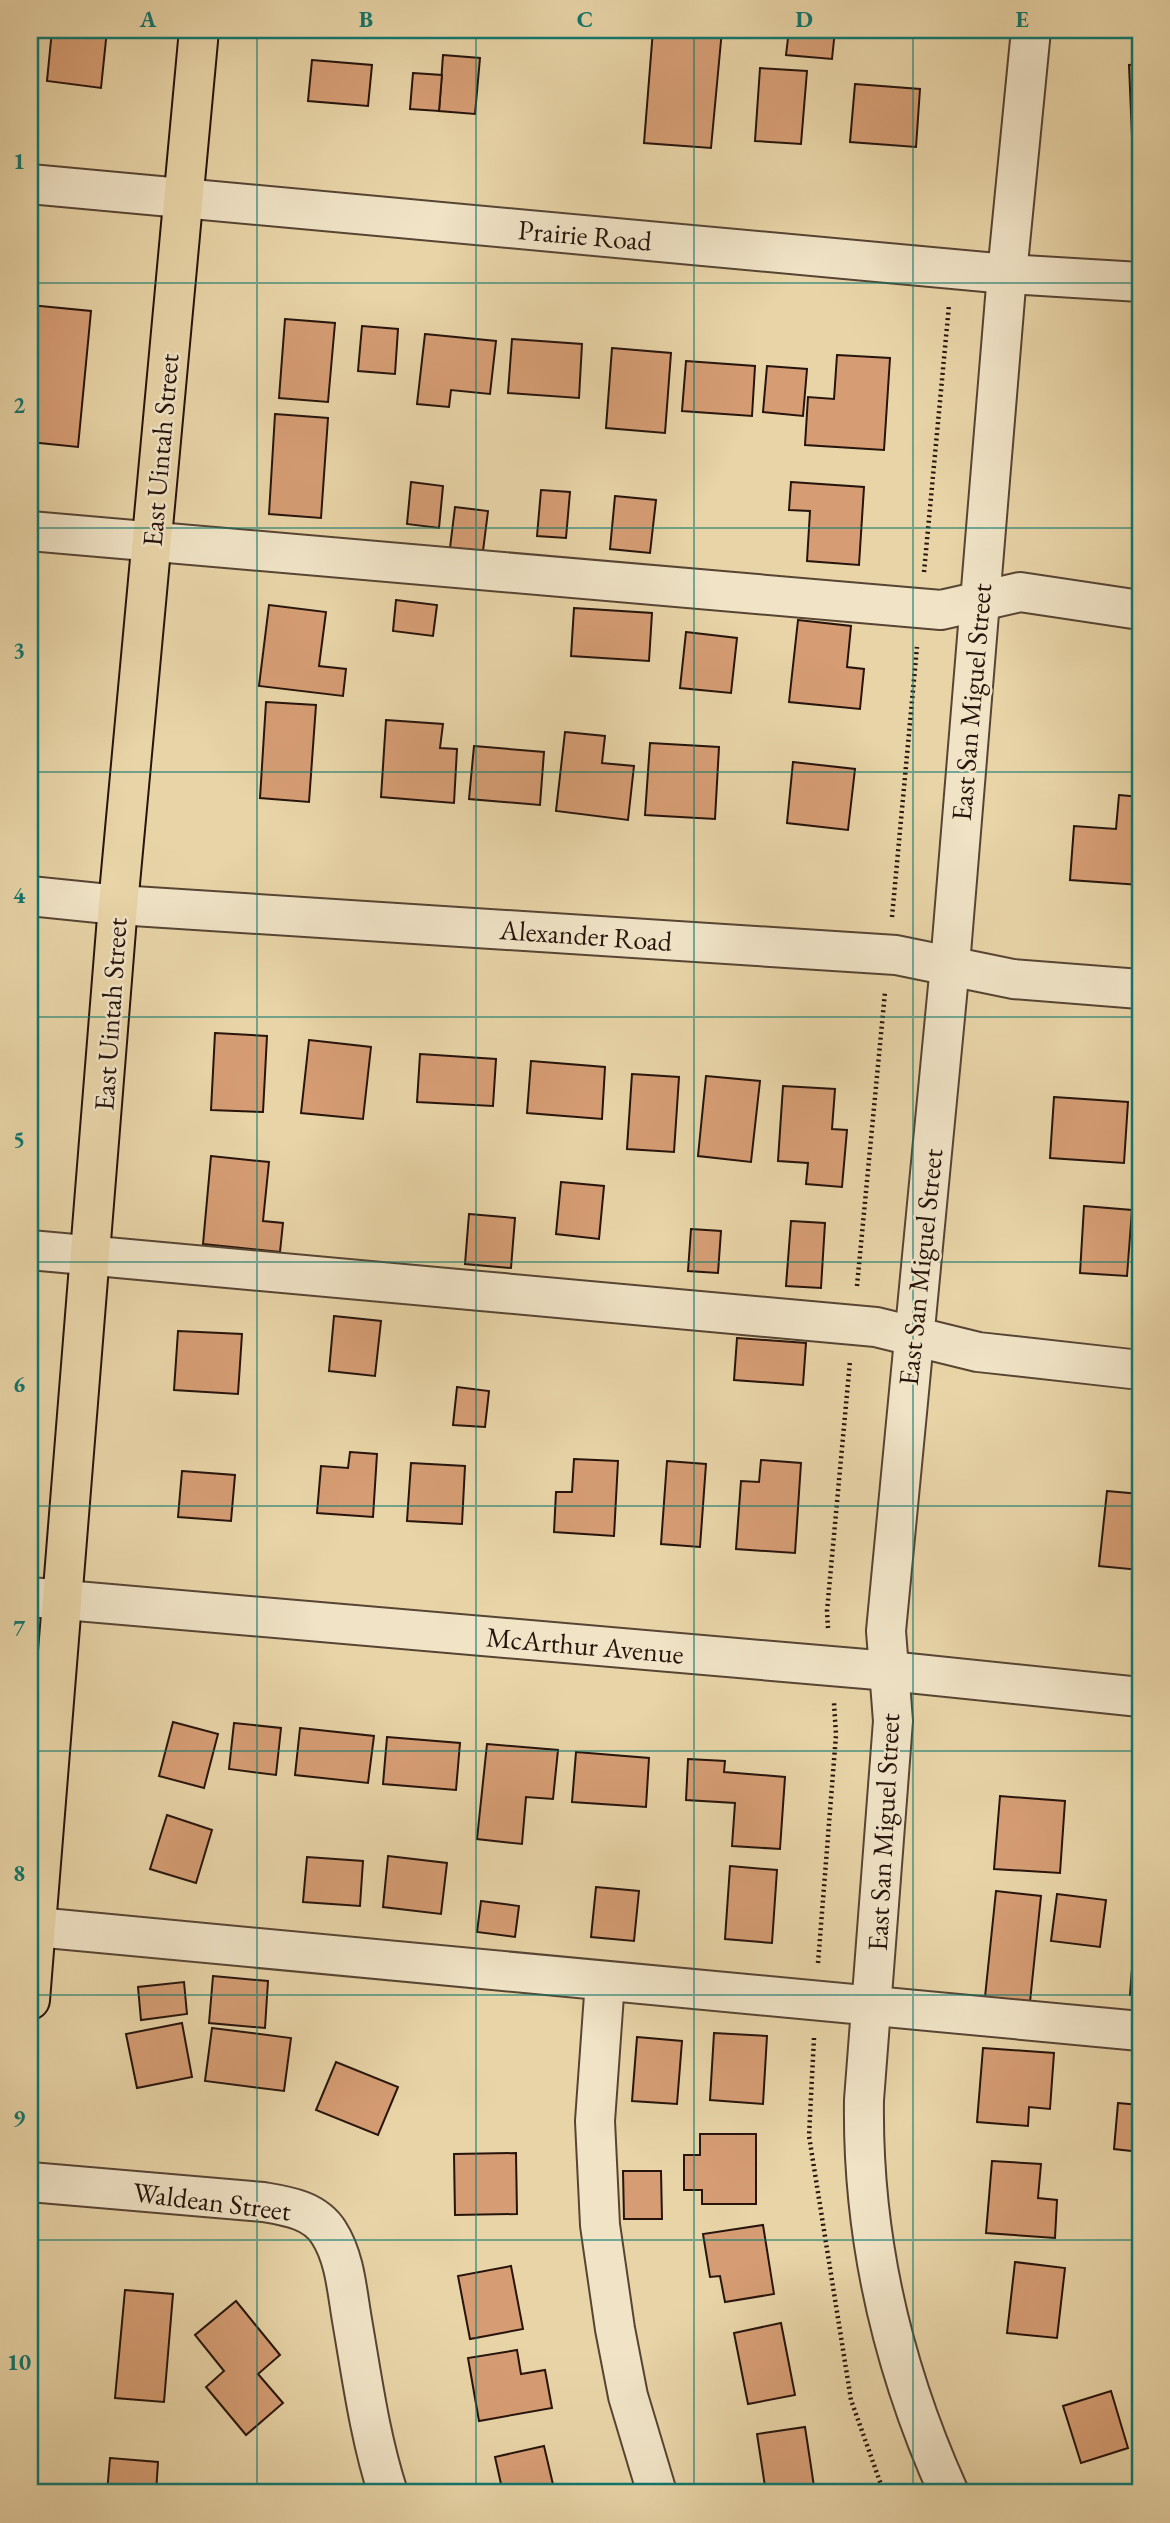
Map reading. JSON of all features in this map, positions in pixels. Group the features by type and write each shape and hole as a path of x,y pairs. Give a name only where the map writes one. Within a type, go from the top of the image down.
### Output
{"main road":[{"name":"East Uintah Street","path":"30,2000 46,1598 91,1255 118,905 200,30"}],"street":[{"name":"East San Miguel Street","path":"949,2493 921,2427 886,2315 867,2195 863,2144 864,2100 893,1721 886,1631 950,965 1007,274 1031,30"},
{"name":"Prairie Road","path":"30,184 1007,274 1140,282"},
{"path":"30,531 942,610 1020,592 1140,610"},
{"name":"Alexander Road","path":"30,896 118,905 888,955 1013,979 1140,989"},
{"path":"30,1250 876,1327 978,1352 1140,1370"},
{"name":"McArthur Avenue","path":"46,1598 889,1671 1140,1697"},
{"path":"33,1937 605,1982 1140,2031"},
{"path":"605,1982 596,2121 600,2225 628,2396 657,2493"},
{"name":"Waldean Street","path":"30,2182 263,2202 292,2207 315,2218 328,2232 341,2258 370,2422 387,2493"}],"path":[{"path":"884,2493 851,2400 809,2136 820,1916 836,1735 827,1611 953,269"}],"building":[{"path":"30,30 38,30 35,73 30,73"},
{"path":"52,30 107,30 101,88 47,81"},
{"path":"653,30 722,30 711,148 644,143"},
{"path":"789,30 835,30 832,59 786,55"},
{"path":"443,55 480,58 475,114 439,111"},
{"path":"312,60 372,65 368,106 308,101"},
{"path":"1140,64 1140,136 1132,136 1129,65"},
{"path":"760,68 807,71 801,144 755,141"},
{"path":"413,73 442,75 439,111 410,109"},
{"path":"855,84 920,89 916,147 850,142"},
{"path":"30,305 91,311 78,447 30,442"},
{"path":"285,319 335,323 328,402 279,398"},
{"path":"362,326 398,329 395,374 358,371"},
{"path":"425,334 496,341 490,394 451,390 449,407 417,404"},
{"path":"512,339 582,344 579,398 508,393"},
{"path":"612,348 671,353 665,433 606,428"},
{"path":"837,355 890,358 884,450 805,445 808,397 834,399"},
{"path":"686,361 755,366 752,416 682,411"},
{"path":"767,366 807,369 803,416 763,412"},
{"path":"275,414 328,418 321,518 269,514"},
{"path":"411,482 443,486 439,528 407,524"},
{"path":"791,482 864,487 859,565 807,561 810,511 789,510"},
{"path":"541,490 570,492 566,538 537,536"},
{"path":"615,496 656,500 650,553 610,549"},
{"path":"455,507 488,511 483,551 450,548"},
{"path":"396,600 437,605 433,636 393,631"},
{"path":"269,605 326,612 319,666 346,669 343,696 259,686"},
{"path":"574,608 652,613 649,661 571,656"},
{"path":"798,620 851,626 847,667 864,669 860,709 789,702"},
{"path":"686,632 737,638 731,693 680,688"},
{"path":"30,698 38,699 32,751 30,751"},
{"path":"266,702 316,705 309,802 260,798"},
{"path":"386,720 443,724 440,748 457,749 454,803 381,797"},
{"path":"565,732 605,736 602,763 634,766 628,820 556,811"},
{"path":"650,743 719,747 715,819 645,815"},
{"path":"474,746 544,752 540,805 469,799"},
{"path":"793,762 855,769 848,830 787,823"},
{"path":"1119,795 1140,797 1140,885 1070,880 1074,826 1116,829"},
{"path":"215,1033 267,1036 263,1112 211,1110"},
{"path":"309,1040 371,1047 363,1119 301,1113"},
{"path":"420,1054 496,1059 493,1106 417,1102"},
{"path":"531,1061 605,1067 602,1119 527,1113"},
{"path":"632,1074 679,1077 674,1152 627,1149"},
{"path":"706,1076 760,1081 751,1162 698,1156"},
{"path":"783,1086 835,1089 832,1129 847,1130 842,1187 806,1184 808,1163 778,1161"},
{"path":"1054,1097 1128,1102 1124,1163 1050,1158"},
{"path":"211,1156 269,1162 263,1221 283,1223 280,1252 203,1244"},
{"path":"561,1182 604,1186 599,1239 556,1234"},
{"path":"1084,1206 1132,1210 1127,1276 1080,1273"},
{"path":"469,1214 515,1218 511,1268 465,1264"},
{"path":"791,1221 825,1223 821,1288 786,1286"},
{"path":"691,1229 721,1231 718,1273 688,1271"},
{"path":"334,1316 381,1321 375,1376 329,1371"},
{"path":"178,1331 242,1334 238,1394 174,1390"},
{"path":"737,1338 806,1343 803,1385 734,1380"},
{"path":"457,1387 489,1391 485,1427 453,1425"},
{"path":"350,1452 377,1454 373,1517 317,1513 321,1466 348,1468"},
{"path":"574,1459 618,1461 614,1536 554,1532 556,1492 572,1492"},
{"path":"761,1460 801,1463 795,1553 736,1549 741,1481 759,1482"},
{"path":"667,1461 706,1464 700,1547 661,1544"},
{"path":"411,1463 465,1466 462,1524 407,1521"},
{"path":"182,1471 235,1475 231,1521 178,1517"},
{"path":"1107,1491 1140,1494 1140,1570 1099,1566"},
{"path":"173,1722 218,1734 204,1788 159,1776"},
{"path":"234,1723 281,1728 276,1775 229,1769"},
{"path":"300,1728 374,1736 368,1783 295,1775"},
{"path":"387,1737 460,1743 456,1790 383,1784"},
{"path":"487,1744 558,1750 553,1799 526,1797 522,1844 477,1839"},
{"path":"576,1752 649,1758 646,1807 572,1802"},
{"path":"688,1759 725,1761 724,1772 785,1777 780,1849 732,1846 735,1803 686,1800"},
{"path":"1000,1796 1065,1801 1060,1873 994,1869"},
{"path":"167,1815 212,1830 196,1883 150,1869"},
{"path":"388,1856 447,1863 441,1914 383,1907"},
{"path":"307,1857 363,1861 360,1906 303,1902"},
{"path":"730,1866 777,1870 772,1943 725,1939"},
{"path":"596,1887 639,1891 634,1941 591,1937"},
{"path":"996,1891 1041,1896 1030,2002 985,1997"},
{"path":"1057,1894 1106,1900 1100,1947 1051,1941"},
{"path":"481,1901 519,1906 515,1937 477,1932"},
{"path":"1134,1943 1140,1943 1140,1995 1130,1995"},
{"path":"213,1976 268,1981 265,2028 209,2023"},
{"path":"184,1982 187,2014 141,2020 138,1987"},
{"path":"182,2023 192,2077 137,2088 126,2034"},
{"path":"212,2028 291,2038 284,2091 205,2081"},
{"path":"714,2033 767,2036 763,2104 710,2100"},
{"path":"637,2037 682,2041 677,2104 632,2101"},
{"path":"983,2048 1054,2053 1050,2109 1029,2107 1028,2126 977,2122"},
{"path":"336,2062 398,2087 378,2135 316,2110"},
{"path":"1118,2103 1140,2105 1140,2152 1114,2149"},
{"path":"700,2134 756,2134 756,2204 702,2204 702,2190 684,2190 684,2155 700,2155"},
{"path":"516,2153 517,2214 455,2215 454,2154"},
{"path":"992,2161 1041,2164 1038,2198 1057,2200 1055,2238 986,2233"},
{"path":"623,2171 661,2171 662,2219 624,2219"},
{"path":"763,2225 774,2294 725,2302 720,2276 710,2277 703,2234"},
{"path":"1138,2257 1140,2287 1136,2287"},
{"path":"1015,2262 1065,2268 1057,2338 1007,2333"},
{"path":"511,2266 523,2329 470,2339 458,2276"},
{"path":"125,2290 173,2294 164,2402 115,2398"},
{"path":"236,2301 280,2355 258,2374 283,2403 246,2435 206,2387 224,2371 195,2335"},
{"path":"781,2323 795,2395 748,2404 734,2333"},
{"path":"517,2350 521,2374 545,2370 552,2408 479,2421 468,2358"},
{"path":"1111,2391 1128,2448 1081,2463 1063,2406"},
{"path":"805,2427 815,2493 766,2493 757,2434"},
{"path":"544,2446 555,2493 503,2493 495,2457"},
{"path":"110,2458 158,2462 156,2493 107,2493"},
{"path":"282,2484 284,2493 250,2493"}]}
